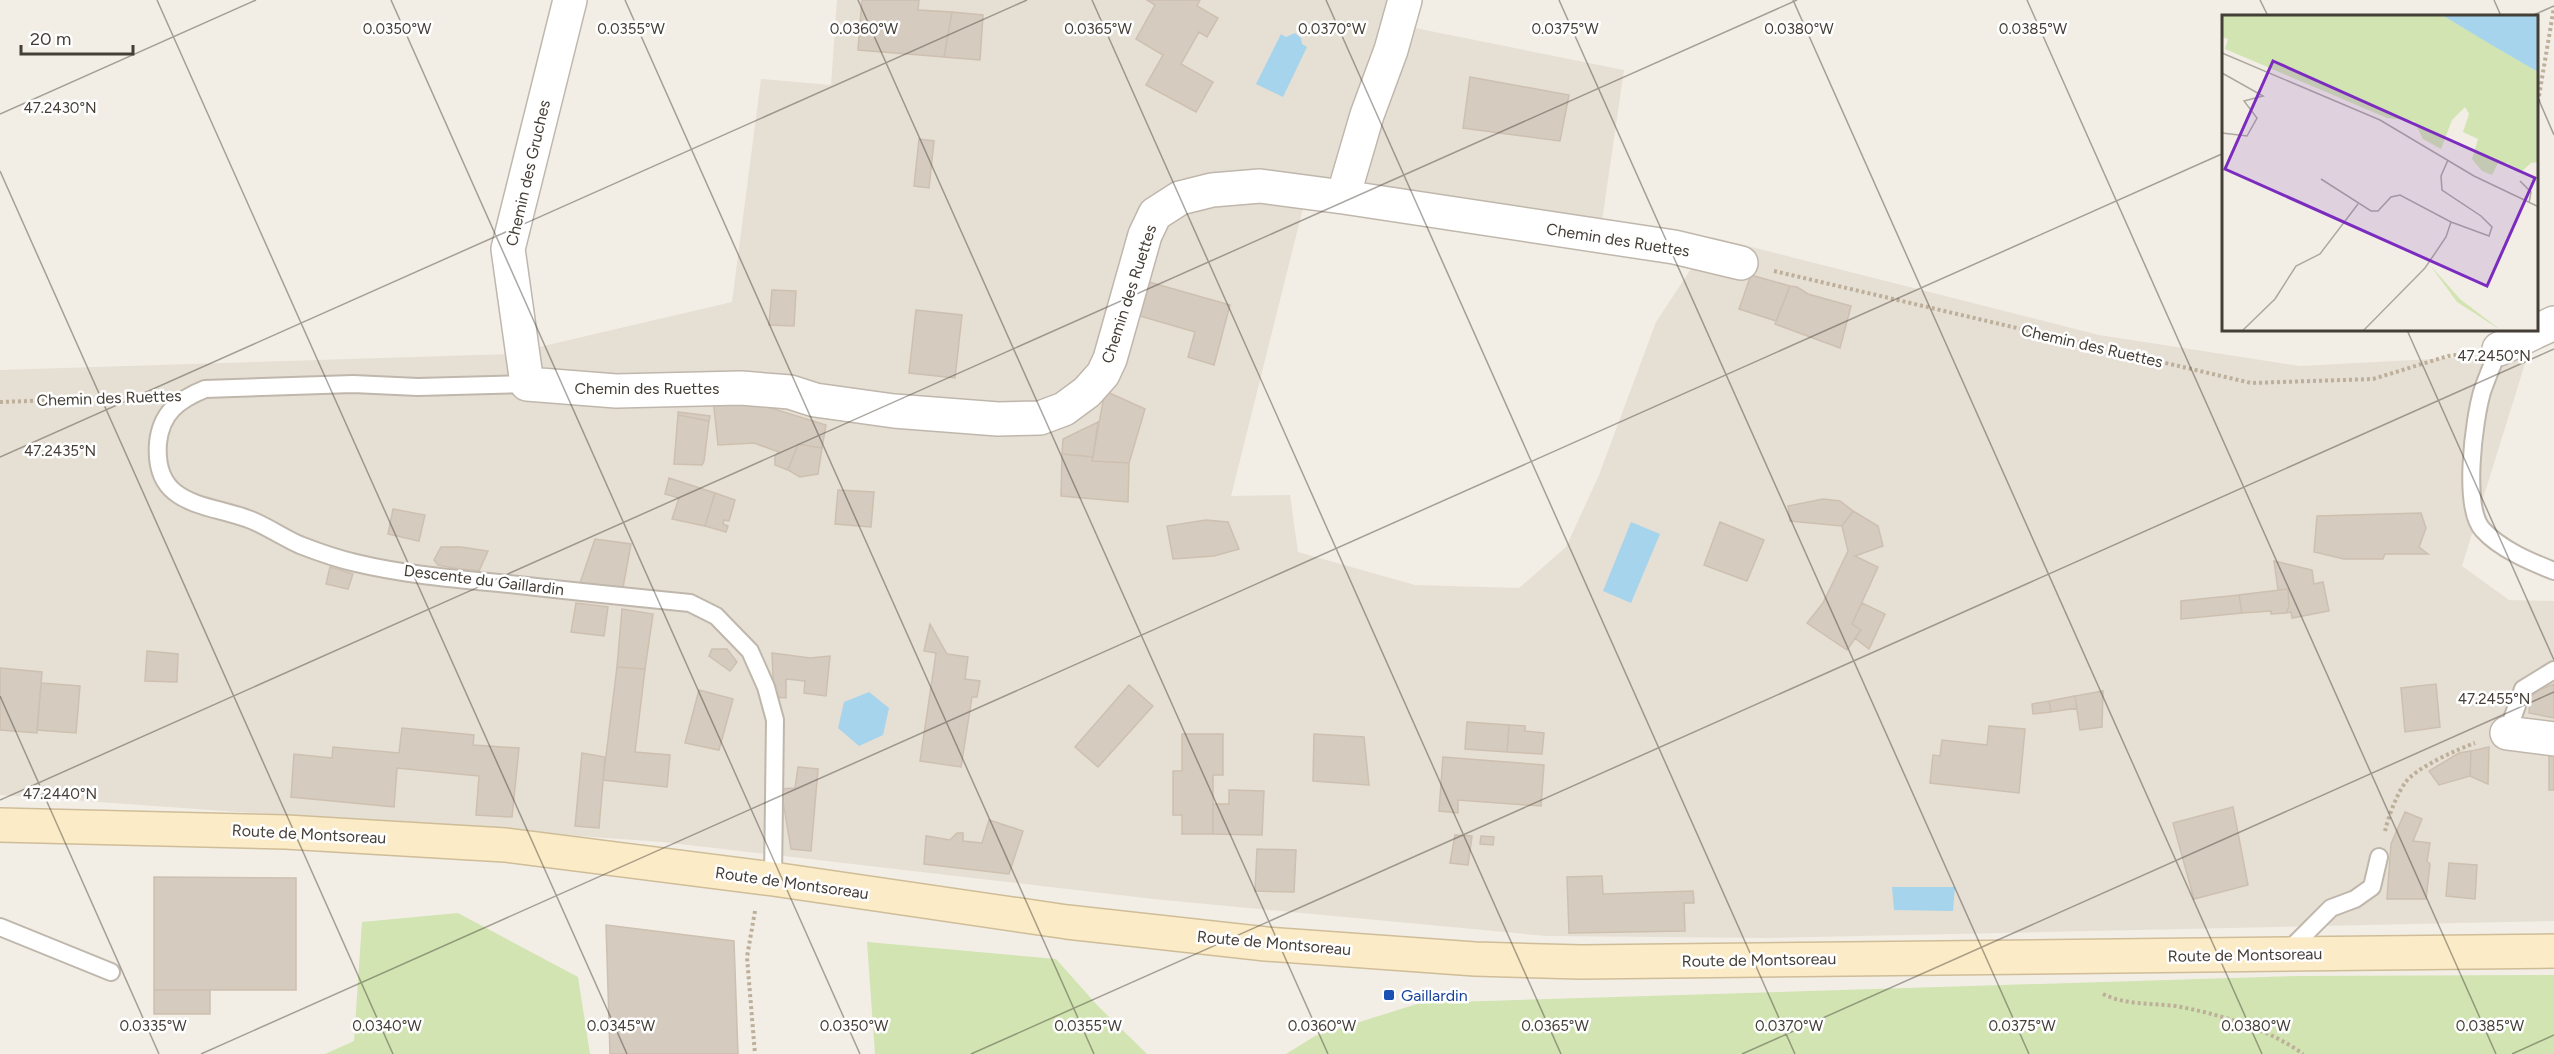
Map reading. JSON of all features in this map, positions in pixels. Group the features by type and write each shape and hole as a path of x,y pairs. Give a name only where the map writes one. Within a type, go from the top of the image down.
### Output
{"main road":[{"name":"Route de Montsoreau","path":"0,825 286,832 505,845 1091,925 1266,944 1475,958 1581,962 2554,951"}],"street":[{"name":"Chemin des Gruches","path":"527,384 508,249 570,0"},
{"path":"1343,197 1366,115 1392,50 1405,0"},
{"name":"Chemin des Ruettes","path":"527,384 616,391 741,388 790,392 815,400 894,411 998,419 1040,418 1064,409 1087,392 1103,374 1110,359 1145,235 1155,214 1180,198 1212,190 1260,186 1343,197 1674,247 1741,263"},
{"path":"2539,330 2554,323"},
{"path":"2499,349 2535,332"},
{"path":"2507,732 2554,739"}],"lane":[{"path":"2499,349 2482,393 2472,455 2471,505 2482,530 2504,547 2554,572"},
{"name":"Chemin des Ruettes","path":"188,396 205,389 353,384 418,387 527,384"},
{"name":"Descente du Gaillardin","path":"188,396 170,411 160,426 158,447 163,476 175,494 194,505 253,521 300,545 355,563 439,577 690,603 716,616 750,651 766,687 775,720 775,798 767,879"},
{"path":"2507,732 2523,689 2554,670"},
{"path":"2285,954 2331,908 2355,899 2372,887 2379,856"},
{"path":"0,927 111,972"}],"path":[{"path":"2539,96 2554,7"},
{"name":"Chemin des Ruettes","path":"1741,263 2251,383 2373,379 2448,356 2499,349"},
{"name":"Chemin des Ruettes","path":"0,402 93,397 188,396"},
{"path":"2379,856 2387,821 2406,781 2450,752 2507,732"},
{"path":"755,1054 747,957 767,879"},
{"path":"2098,956 2097,991 2116,1000 2175,1006 2246,1024 2303,1054"}],"shaded area":[{"path":"837,0 1417,0 1415,28 1624,70 1602,221 1308,188 1231,496 1290,495 1298,552 1415,585 1519,588 1566,547 1599,475 1656,322 1712,237 2099,335 2300,366 2528,354 2462,566 2509,600 2554,601 2554,921 1765,938 1546,936 1154,899 662,842 0,795 0,370 509,354 732,302 761,79 831,85"}],"green space":[{"path":"458,913 578,977 590,1054 325,1054 354,1041 362,922"},
{"path":"867,942 1056,959 1097,1005 1147,1054 875,1054"},
{"path":"2554,975 2554,1054 1286,1054 1315,1036 1420,1003 2298,976"}],"water":[{"path":"1295,33 1301,38 1302,44 1307,47 1283,97 1256,84 1281,34 1286,37"},
{"path":"1631,522 1660,534 1631,603 1603,591"},
{"path":"869,692 889,708 883,735 859,746 838,728 844,702"},
{"path":"1892,887 1955,887 1953,911 1894,910"}],"building":[{"path":"862,0 919,0 918,10 952,12 944,57 858,50"},
{"path":"1147,0 1200,0 1197,6 1218,18 1207,37 1199,32 1181,64 1213,82 1196,112 1146,85 1163,55 1136,39 1155,5"},
{"path":"952,12 983,15 980,60 944,57"},
{"path":"1470,77 1569,95 1560,141 1463,128"},
{"path":"919,139 934,141 929,188 914,186"},
{"path":"1751,275 1790,286 1776,321 1739,309"},
{"path":"1149,282 1230,305 1214,365 1188,357 1195,332 1140,316"},
{"path":"1790,286 1797,287 1808,294 1851,306 1840,348 1775,324"},
{"path":"772,290 796,291 794,326 769,325"},
{"path":"916,310 962,315 955,378 909,373"},
{"path":"1105,391 1145,409 1129,463 1092,461"},
{"path":"713,398 742,399 826,425 822,448 798,444 788,470 775,465 775,456 779,452 754,443 718,445"},
{"path":"678,412 710,416 709,421 678,415"},
{"path":"678,415 709,421 702,465 674,464"},
{"path":"1098,422 1093,457 1062,454 1063,439"},
{"path":"798,444 822,448 818,474 800,477 788,470"},
{"path":"1062,454 1093,457 1092,461 1129,463 1128,502 1061,496"},
{"path":"669,478 715,493 705,526 672,519 679,498 665,494"},
{"path":"838,490 874,492 871,527 835,524"},
{"path":"715,493 735,500 729,521 724,520 723,524 728,526 726,532 705,526"},
{"path":"1823,499 1840,501 1853,511 1842,526 1790,521 1788,506"},
{"path":"393,509 425,515 419,541 388,534"},
{"path":"1853,511 1878,526 1883,546 1855,556 1878,567 1852,624 1861,630 1847,650 1807,623 1823,603 1848,551 1842,526"},
{"path":"2421,513 2426,528 2419,547 2428,554 2385,554 2383,559 2344,559 2314,552 2317,516"},
{"path":"1206,520 1228,522 1239,549 1214,556 1173,559 1167,526"},
{"path":"1720,522 1764,540 1747,581 1704,565"},
{"path":"595,539 631,544 622,593 579,586"},
{"path":"441,547 488,551 479,571 438,565 434,560"},
{"path":"2274,561 2312,570 2314,584 2323,582 2329,611 2292,618 2291,612 2286,613 2289,606 2288,589 2278,590"},
{"path":"330,567 353,574 348,589 326,584"},
{"path":"2288,589 2289,606 2286,613 2271,614 2271,611 2242,613 2239,595"},
{"path":"2239,595 2242,613 2181,619 2181,601"},
{"path":"576,603 608,607 604,636 571,632"},
{"path":"1862,603 1885,614 1869,649 1855,638 1861,630 1852,624"},
{"path":"622,609 653,614 645,669 617,667"},
{"path":"930,624 947,654 968,657 965,679 980,681 977,697 972,697 961,767 920,761 936,653 924,651"},
{"path":"712,649 727,649 737,662 730,671 709,656"},
{"path":"147,651 178,654 177,682 145,681"},
{"path":"772,653 810,658 830,656 826,696 804,693 805,681 786,679 786,698 774,697"},
{"path":"617,667 645,669 635,752 670,755 667,787 603,780"},
{"path":"0,668 42,672 37,733 0,730"},
{"path":"41,683 80,686 76,733 37,730"},
{"path":"2436,684 2440,727 2405,732 2401,688"},
{"path":"2554,684 2554,718 2529,713 2530,697 2539,690"},
{"path":"1129,685 1153,706 1098,767 1075,747"},
{"path":"699,690 733,699 719,750 685,743"},
{"path":"2103,691 2102,727 2080,730 2075,696"},
{"path":"2075,696 2077,708 2051,712 2049,701"},
{"path":"2049,701 2051,712 2033,714 2032,704"},
{"path":"1467,722 1509,725 1507,752 1465,749"},
{"path":"1509,725 1525,726 1525,731 1544,733 1542,754 1507,752"},
{"path":"1989,726 2025,729 2019,793 1930,783 1933,755 1940,756 1942,740 1987,745"},
{"path":"402,728 474,735 473,745 519,748 512,817 476,815 479,776 397,768 394,807 291,797 294,754 332,758 333,747 399,753"},
{"path":"1182,734 1223,734 1223,775 1213,775 1213,834 1182,834 1182,815 1173,815 1173,771 1182,771"},
{"path":"1314,734 1364,737 1369,785 1313,781"},
{"path":"2549,746 2554,746 2554,790 2549,790"},
{"path":"2489,747 2488,784 2470,776 2471,751"},
{"path":"2471,751 2470,776 2439,785 2429,771 2459,753"},
{"path":"582,753 605,757 599,828 575,826"},
{"path":"1443,757 1544,765 1541,806 1458,800 1458,813 1439,811"},
{"path":"798,767 818,769 811,851 791,849 781,789 795,788"},
{"path":"1229,790 1264,791 1262,835 1213,834 1213,804 1229,804"},
{"path":"2233,807 2248,885 2194,899 2173,823"},
{"path":"2405,812 2422,819 2413,841 2430,843 2426,899 2387,899 2391,844"},
{"path":"989,820 1023,831 1009,874 924,864 926,836 950,840 957,833 963,833 963,841 982,843"},
{"path":"1455,835 1472,836 1468,865 1450,863"},
{"path":"1481,836 1494,837 1493,845 1480,844"},
{"path":"1257,849 1296,850 1294,892 1255,891"},
{"path":"2449,863 2477,865 2475,899 2446,896"},
{"path":"1602,876 1603,894 1693,891 1694,903 1684,903 1685,931 1569,933 1567,877"},
{"path":"154,877 296,878 296,990 154,990"},
{"path":"606,925 734,941 738,1054 610,1054"},
{"path":"154,990 210,990 210,1014 154,1014"}],"place":[{"name":"Gaillardin","path":"1389,995"}]}
